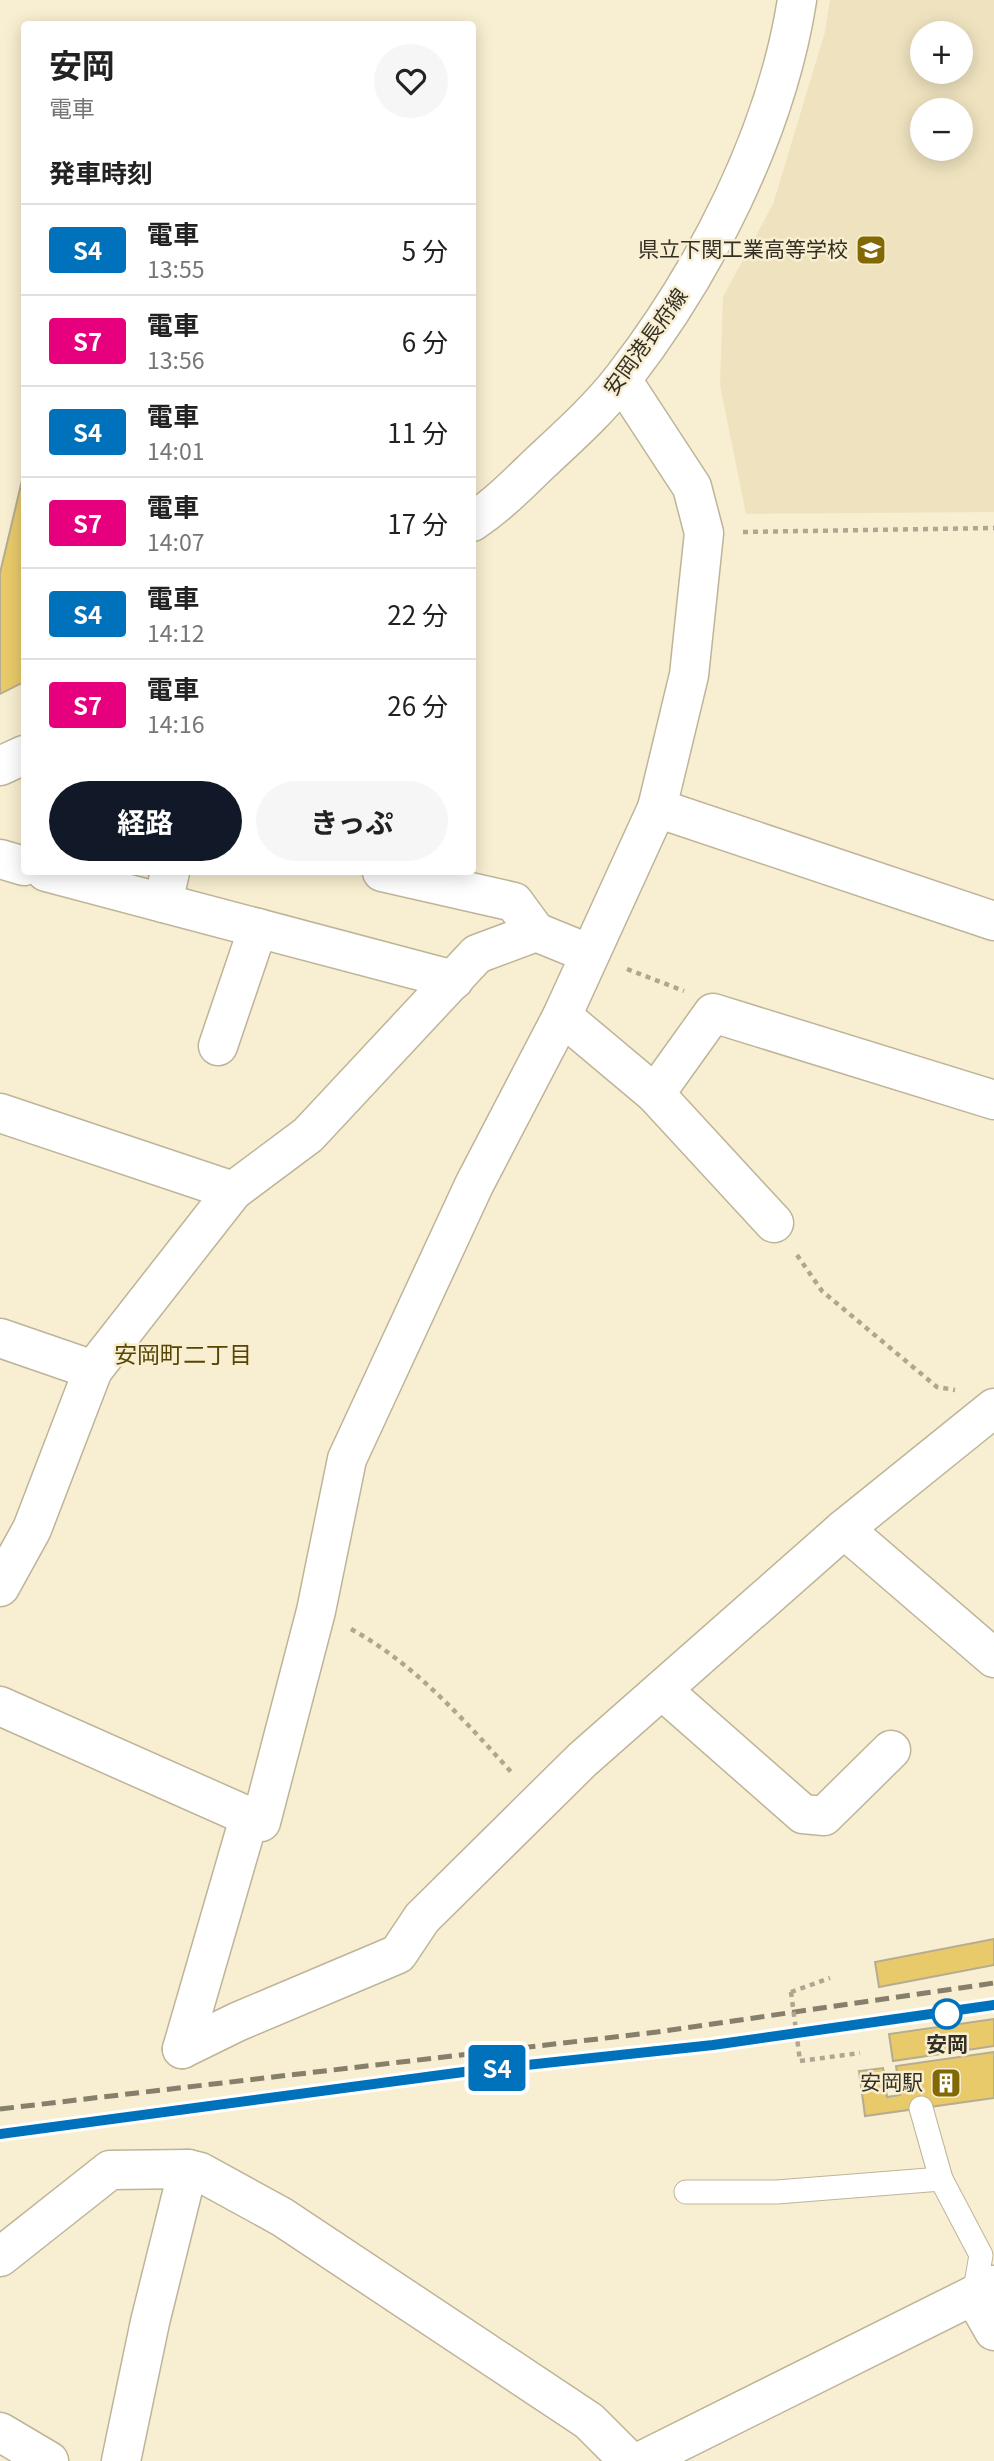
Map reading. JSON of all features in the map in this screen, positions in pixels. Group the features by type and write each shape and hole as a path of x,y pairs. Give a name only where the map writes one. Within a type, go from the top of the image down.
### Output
{"street":[{"name":"安岡港長府線","path":"476,519 490,510 565,440 622,380 695,275 758,145 797,0"},
{"path":"0,1706 261,1822 316,1611 347,1459 474,1185 562,1016 657,808 689,675 705,533 692,487 622,380"},
{"path":"0,766 21,756"},
{"path":"657,808 994,921"},
{"path":"0,859 21,865"},
{"path":"70,875 166,887 258,928 454,980"},
{"path":"395,875 514,902 536,932 590,954"},
{"path":"218,1046 258,928"},
{"path":"0,1587 32,1529 93,1370 233,1191 308,1135 477,954 536,932"},
{"path":"655,1094 713,1013 994,1100"},
{"path":"562,1016 655,1094 774,1223"},
{"path":"0,1113 233,1191"},
{"path":"0,1338 93,1370"},
{"path":"249,1818 183,2049 237,2022 398,1954 422,1918 582,1760 844,1529 994,1408"},
{"path":"844,1529 994,1658"},
{"path":"662,1690 803,1814 824,1816 891,1750"},
{"path":"0,2257 110,2170 188,2169 200,2172 282,2217 589,2421 629,2461"},
{"path":"121,2461 153,2308 188,2169"},
{"path":"641,2461 984,2290 994,2331"},
{"path":"0,2432 49,2461"}],"lane":[{"path":"920,2108 942,2179 981,2255 984,2290"},
{"path":"686,2192 777,2192 942,2179"}],"path":[{"path":"705,533 994,528"},
{"path":"590,954 704,999 713,1013"},
{"path":"774,1223 822,1291 937,1387 960,1391"},
{"path":"316,1611 387,1649 459,1715 539,1803"},
{"path":"830,1978 791,1992 800,2061 860,2053"}],"shaded area":[{"name":"県立下関工業高等学校","path":"830,0 994,0 994,512 746,514 720,385 723,297 773,204 825,32"}],"building":[{"path":"21,485 21,684 0,694 0,573"},
{"path":"994,1939 994,1965 879,1987 875,1962"},
{"path":"994,2019 994,2046 893,2061 889,2034"},
{"name":"安岡駅","path":"994,2052 994,2098 865,2116 859,2071 883,2068 887,2097 900,2095 896,2066"}],"railway":[{"path":"0,2109 657,2032 994,1983"},
{"path":"0,2134 471,2071 713,2044 994,2005"}],"train":[{"name":"S4","path":"0,2134 471,2071 713,2045 994,2005"}],"place":[{"name":"県立下関工業高等学校","path":"871,250"},
{"name":"安岡","path":"947,2014"},
{"name":"安岡駅","path":"946,2083"}],"district":[{"name":"安岡町二丁目","path":"183,1355"}]}
